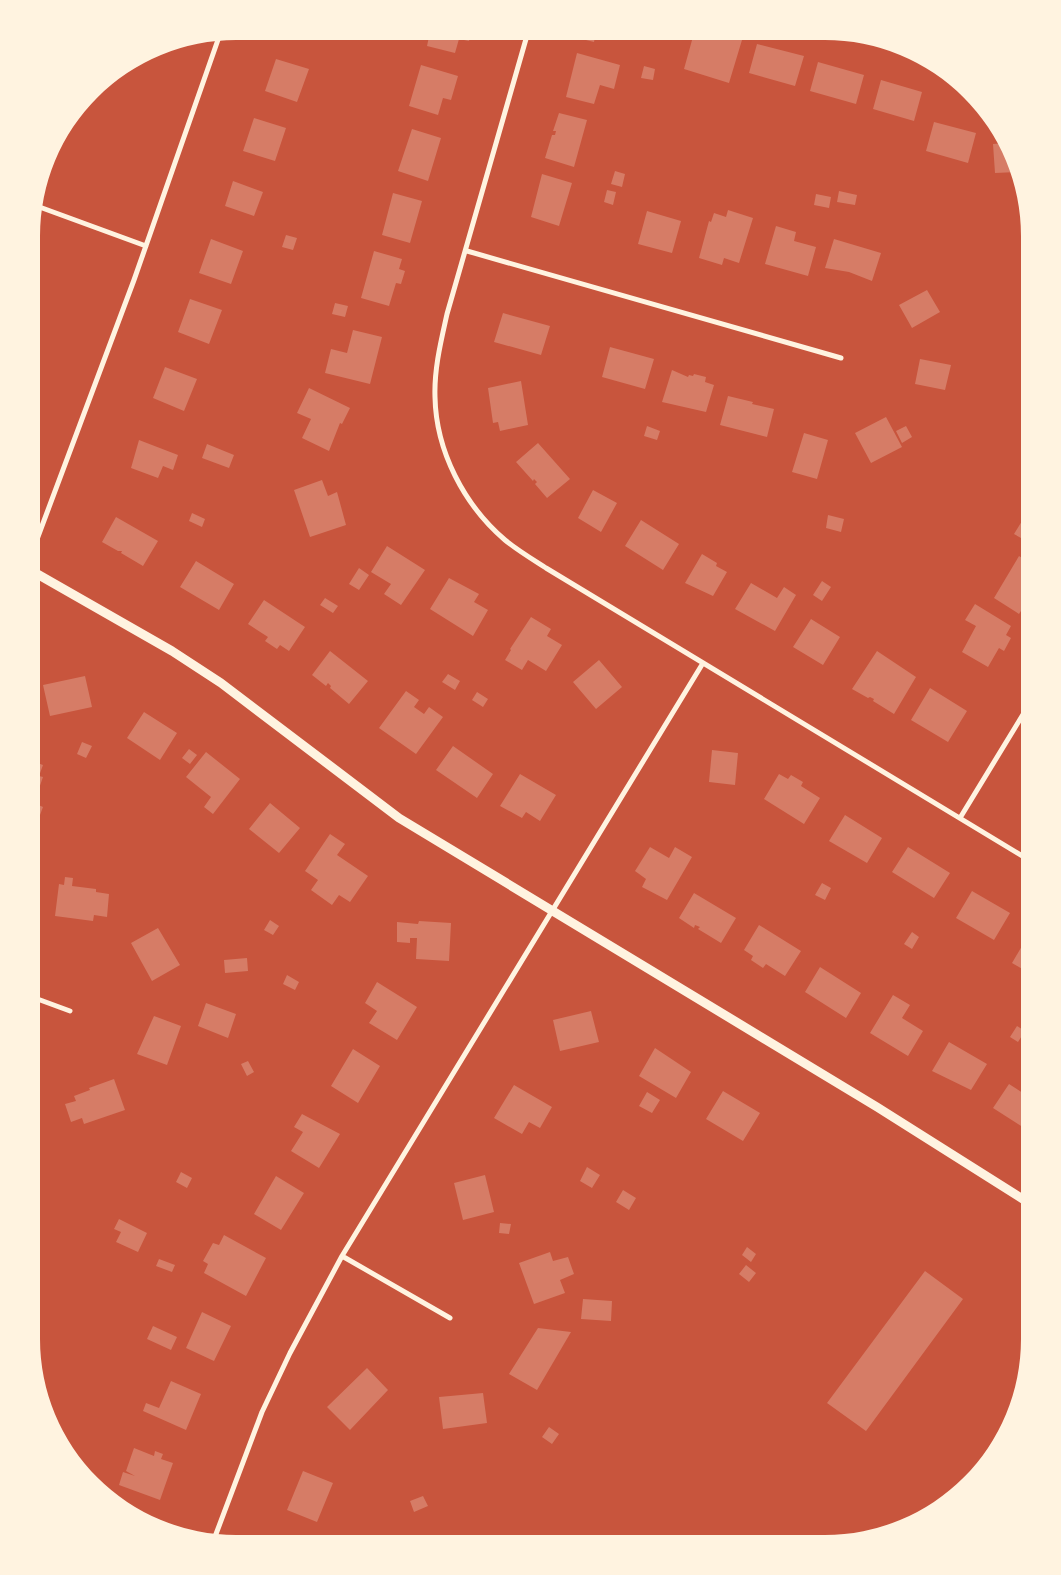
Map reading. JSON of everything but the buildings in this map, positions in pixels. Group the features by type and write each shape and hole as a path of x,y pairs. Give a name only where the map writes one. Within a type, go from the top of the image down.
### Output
{"street":[{"path":"526,40 467,251 447,314 437,361 435,396 438,425 447,459 464,490 481,516 506,540 546,568 1021,855"},
{"path":"40,529 146,246 218,41"},
{"path":"42,208 146,246"},
{"path":"467,251 841,358"},
{"path":"40,576 221,683 399,818 877,1107 1021,1198"},
{"path":"216,1534 262,1412 290,1353 342,1256 703,663"},
{"path":"960,818 1021,718"},
{"path":"40,1000 70,1011"},
{"path":"342,1256 450,1318"}]}
